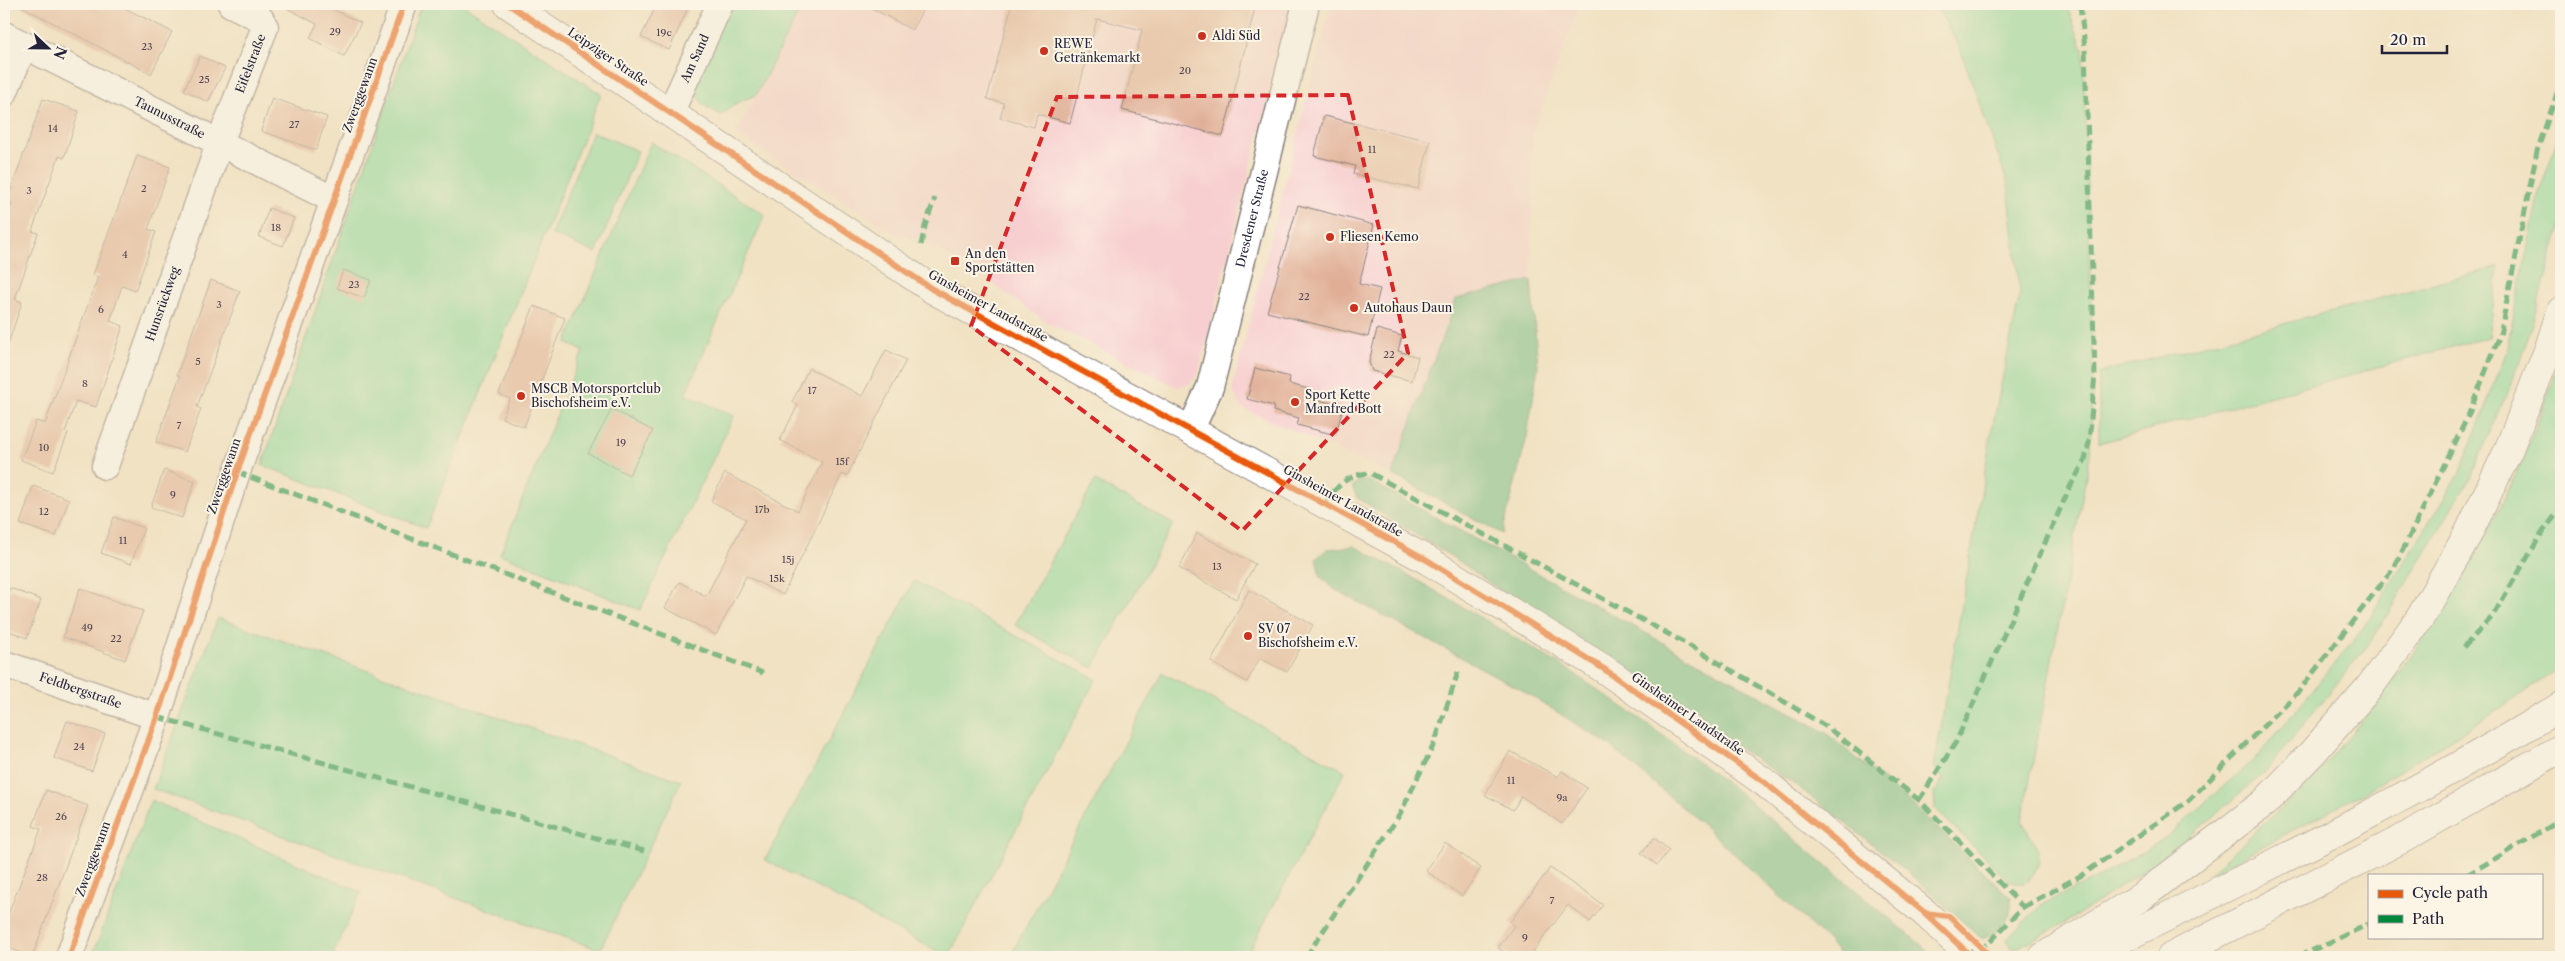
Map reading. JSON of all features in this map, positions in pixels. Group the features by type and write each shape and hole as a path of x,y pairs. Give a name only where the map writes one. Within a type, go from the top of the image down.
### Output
{"main road":[{"name":"Leipziger Straße","path":"508,4 670,112"},
{"name":"Ginsheimer Landstraße","path":"670,112 932,289 1427,560 1604,669 1764,782 1846,847 1940,926 1972,957"},
{"path":"2043,957 2141,896 2264,803 2312,753 2368,688 2420,618 2468,534 2508,451 2549,348 2561,310"},
{"path":"2085,957 2212,896 2382,809 2479,756 2561,706"},
{"path":"2171,957 2404,838 2561,748"}],"street":[{"name":"Eifelstraße","path":"220,142 265,27 260,18 231,4"},
{"name":"Zwerggewann","path":"69,957 157,717 237,472 404,4"},
{"name":"Am Sand","path":"670,112 720,4"},
{"name":"Dresdener Straße","path":"1191,430 1210,387 1306,4"},
{"name":"Taunusstraße","path":"14,40 334,200"},
{"path":"4,93 14,40"},
{"name":"Hunsrückweg","path":"105,466 220,142"},
{"name":"Feldbergstraße","path":"4,664 157,717"}],"highlighted area":[{"path":"1348,95 1408,353 1242,531 971,326 1057,97"}],"shaded area":[{"path":"803,4 1292,4 1198,374 1189,384 1177,387 1045,321 971,268 920,240 896,234 736,134"},
{"path":"1331,4 1580,4 1533,131 1531,280 1455,299 1392,474 1242,408 1232,390"}],"green space":[{"path":"421,4 462,4 601,94 426,528 262,465"},
{"path":"730,4 803,4 756,95 738,102 721,115 710,109 699,99 695,80"},
{"path":"1935,4 2066,4 2083,49 2093,374 2090,455 2022,821 2036,846 2039,860 2032,875 2024,884 2008,880 1935,809 1934,793 1943,779 1934,767 1993,424 2020,294 2008,184 1959,46"},
{"path":"2561,128 2561,225 2522,357 2471,477 2372,640 2266,771 2169,854 2070,920 2013,950 2007,939 2041,905 2101,876 2164,839 2258,756 2362,630 2460,472 2506,353 2538,197"},
{"path":"593,132 638,151 596,253 551,234"},
{"path":"651,142 765,215 685,394 734,416 640,610 500,554 583,351 566,343"},
{"path":"2498,267 2489,337 2099,443 2099,373"},
{"path":"1531,280 1538,367 1527,437 1502,534 1392,474 1456,299"},
{"path":"2561,357 2561,667 2492,714 2368,790 2207,876 2281,808 2323,766 2382,695 2436,619 2483,539 2504,498 2529,444"},
{"path":"1095,481 1173,524 1093,668 1015,625"},
{"path":"1359,481 1370,481 1825,732 1912,804 2010,897 2010,911 2005,923 1995,933 1982,939 1904,869 1797,786 1537,617 1463,564 1357,498 1352,487"},
{"path":"1354,546 1410,576 1566,668 1646,723 1738,792 1936,957 1841,957 1829,942 1701,823 1605,742 1520,689 1334,589 1320,576 1316,559 1327,549"},
{"path":"914,581 1096,679 948,957 765,860"},
{"path":"218,618 681,781 600,950 153,789"},
{"path":"1163,673 1345,771 1246,957 1021,957 1012,953"},
{"path":"151,800 361,892 332,957 92,957"}],"building":[{"path":"17,4 117,4 172,32 151,74"},
{"path":"279,4 322,4 361,23 344,56 310,38 317,24"},
{"path":"657,4 690,4 669,50 641,37"},
{"path":"864,4 926,4 912,30"},
{"path":"1012,4 1256,4 1223,136 1122,110 1142,30 1097,19 1070,123 1037,114 1034,127 1000,118 1004,103 987,99"},
{"path":"200,56 225,68 208,102 184,90"},
{"path":"272,98 327,117 316,150 261,131"},
{"path":"43,99 79,111 64,158 59,156 32,231 38,233 15,299 22,302 7,347 4,347 4,228 12,203 7,201"},
{"path":"1324,116 1430,141 1418,189 1353,174 1355,166 1314,156"},
{"path":"137,156 170,167 148,229 156,232 135,291 122,286 110,321 123,326 96,407 76,401 65,432 68,433 53,472 21,460 36,421 45,424 98,277 93,275"},
{"path":"1298,205 1374,225 1359,284 1380,289 1368,337 1267,312"},
{"path":"269,208 294,218 283,246 259,237"},
{"path":"343,270 371,280 364,298 337,288"},
{"path":"211,280 240,291 197,407 201,409 185,452 156,442 180,376 177,375"},
{"path":"534,306 565,318 524,427 502,418 510,399 499,394"},
{"path":"1377,329 1402,336 1398,351 1418,357 1412,381 1372,371 1369,362"},
{"path":"886,350 906,360 847,476 842,474 783,595 746,576 716,635 665,608 679,582 706,596 746,519 711,501 725,473 798,511 822,462 780,440 798,405 792,402 809,368 862,396"},
{"path":"1255,368 1290,377 1289,384 1313,390 1311,398 1343,406 1336,435 1297,425 1299,418 1273,411 1274,406 1247,399"},
{"path":"612,409 653,431 629,475 588,453"},
{"path":"164,470 195,481 182,518 151,507"},
{"path":"33,486 69,499 56,536 20,524"},
{"path":"114,517 144,528 131,564 101,553"},
{"name":"SV 07 Bischofsheim e.V.","path":"1197,533 1255,564 1236,599 1179,568"},
{"path":"10,588 41,600 27,638 4,629 4,604"},
{"path":"80,588 143,611 125,660 63,637"},
{"name":"SV 07 Bischofsheim e.V.","path":"1249,590 1313,625 1287,672 1260,658 1247,682 1211,662"},
{"path":"67,721 105,734 92,771 54,758"},
{"path":"1510,751 1558,777 1562,771 1587,788 1562,824 1521,796 1513,810 1485,795"},
{"path":"46,790 88,806 32,957 4,946 4,925 41,829 33,826"},
{"path":"1654,838 1669,850 1657,865 1641,853"},
{"path":"1445,843 1481,868 1462,896 1426,871"},
{"path":"1550,868 1603,905 1590,922 1568,905 1529,957 1511,957 1498,948 1514,926 1510,922"}],"marked path":[{"path":"1919,800 1956,742 2070,487 2085,460 2089,442 2095,374 2085,48 2080,4"},
{"path":"2023,907 2082,875 2188,801 2299,691 2395,566 2468,416 2500,335 2537,151 2561,82"},
{"path":"921,245 925,226 935,198"},
{"path":"237,472 763,673"},
{"path":"1324,504 1343,482 1354,476 1370,473 1685,643 1827,727 1919,800 2023,907 1988,944 1957,957"},
{"path":"2464,647 2492,617 2542,533 2561,508"},
{"path":"1306,957 1400,814 1435,742 1458,672"},
{"path":"157,717 644,851"},
{"path":"2469,874 2561,820"},
{"path":"2298,957 2368,924"}],"cycle path":[{"path":"69,957 157,717 237,472 404,4"},
{"path":"508,4 932,289 1427,560 1604,669 1764,782 1925,913 1972,957"},
{"path":"1925,913 1949,916 1991,957"}],"place":[{"name":"Aldi Süd","path":"1202,36"},
{"name":"REWE Getränkemarkt","path":"1044,51"},
{"name":"Fliesen Kemo","path":"1330,237"},
{"name":"An den Sportstätten","path":"955,261"},
{"name":"Autohaus Daun","path":"1354,308"},
{"name":"MSCB Motorsportclub Bischofsheim e.V.","path":"521,396"},
{"name":"Sport Kette Manfred Bott","path":"1295,402"},
{"name":"SV 07 Bischofsheim e.V.","path":"1248,636"}]}
